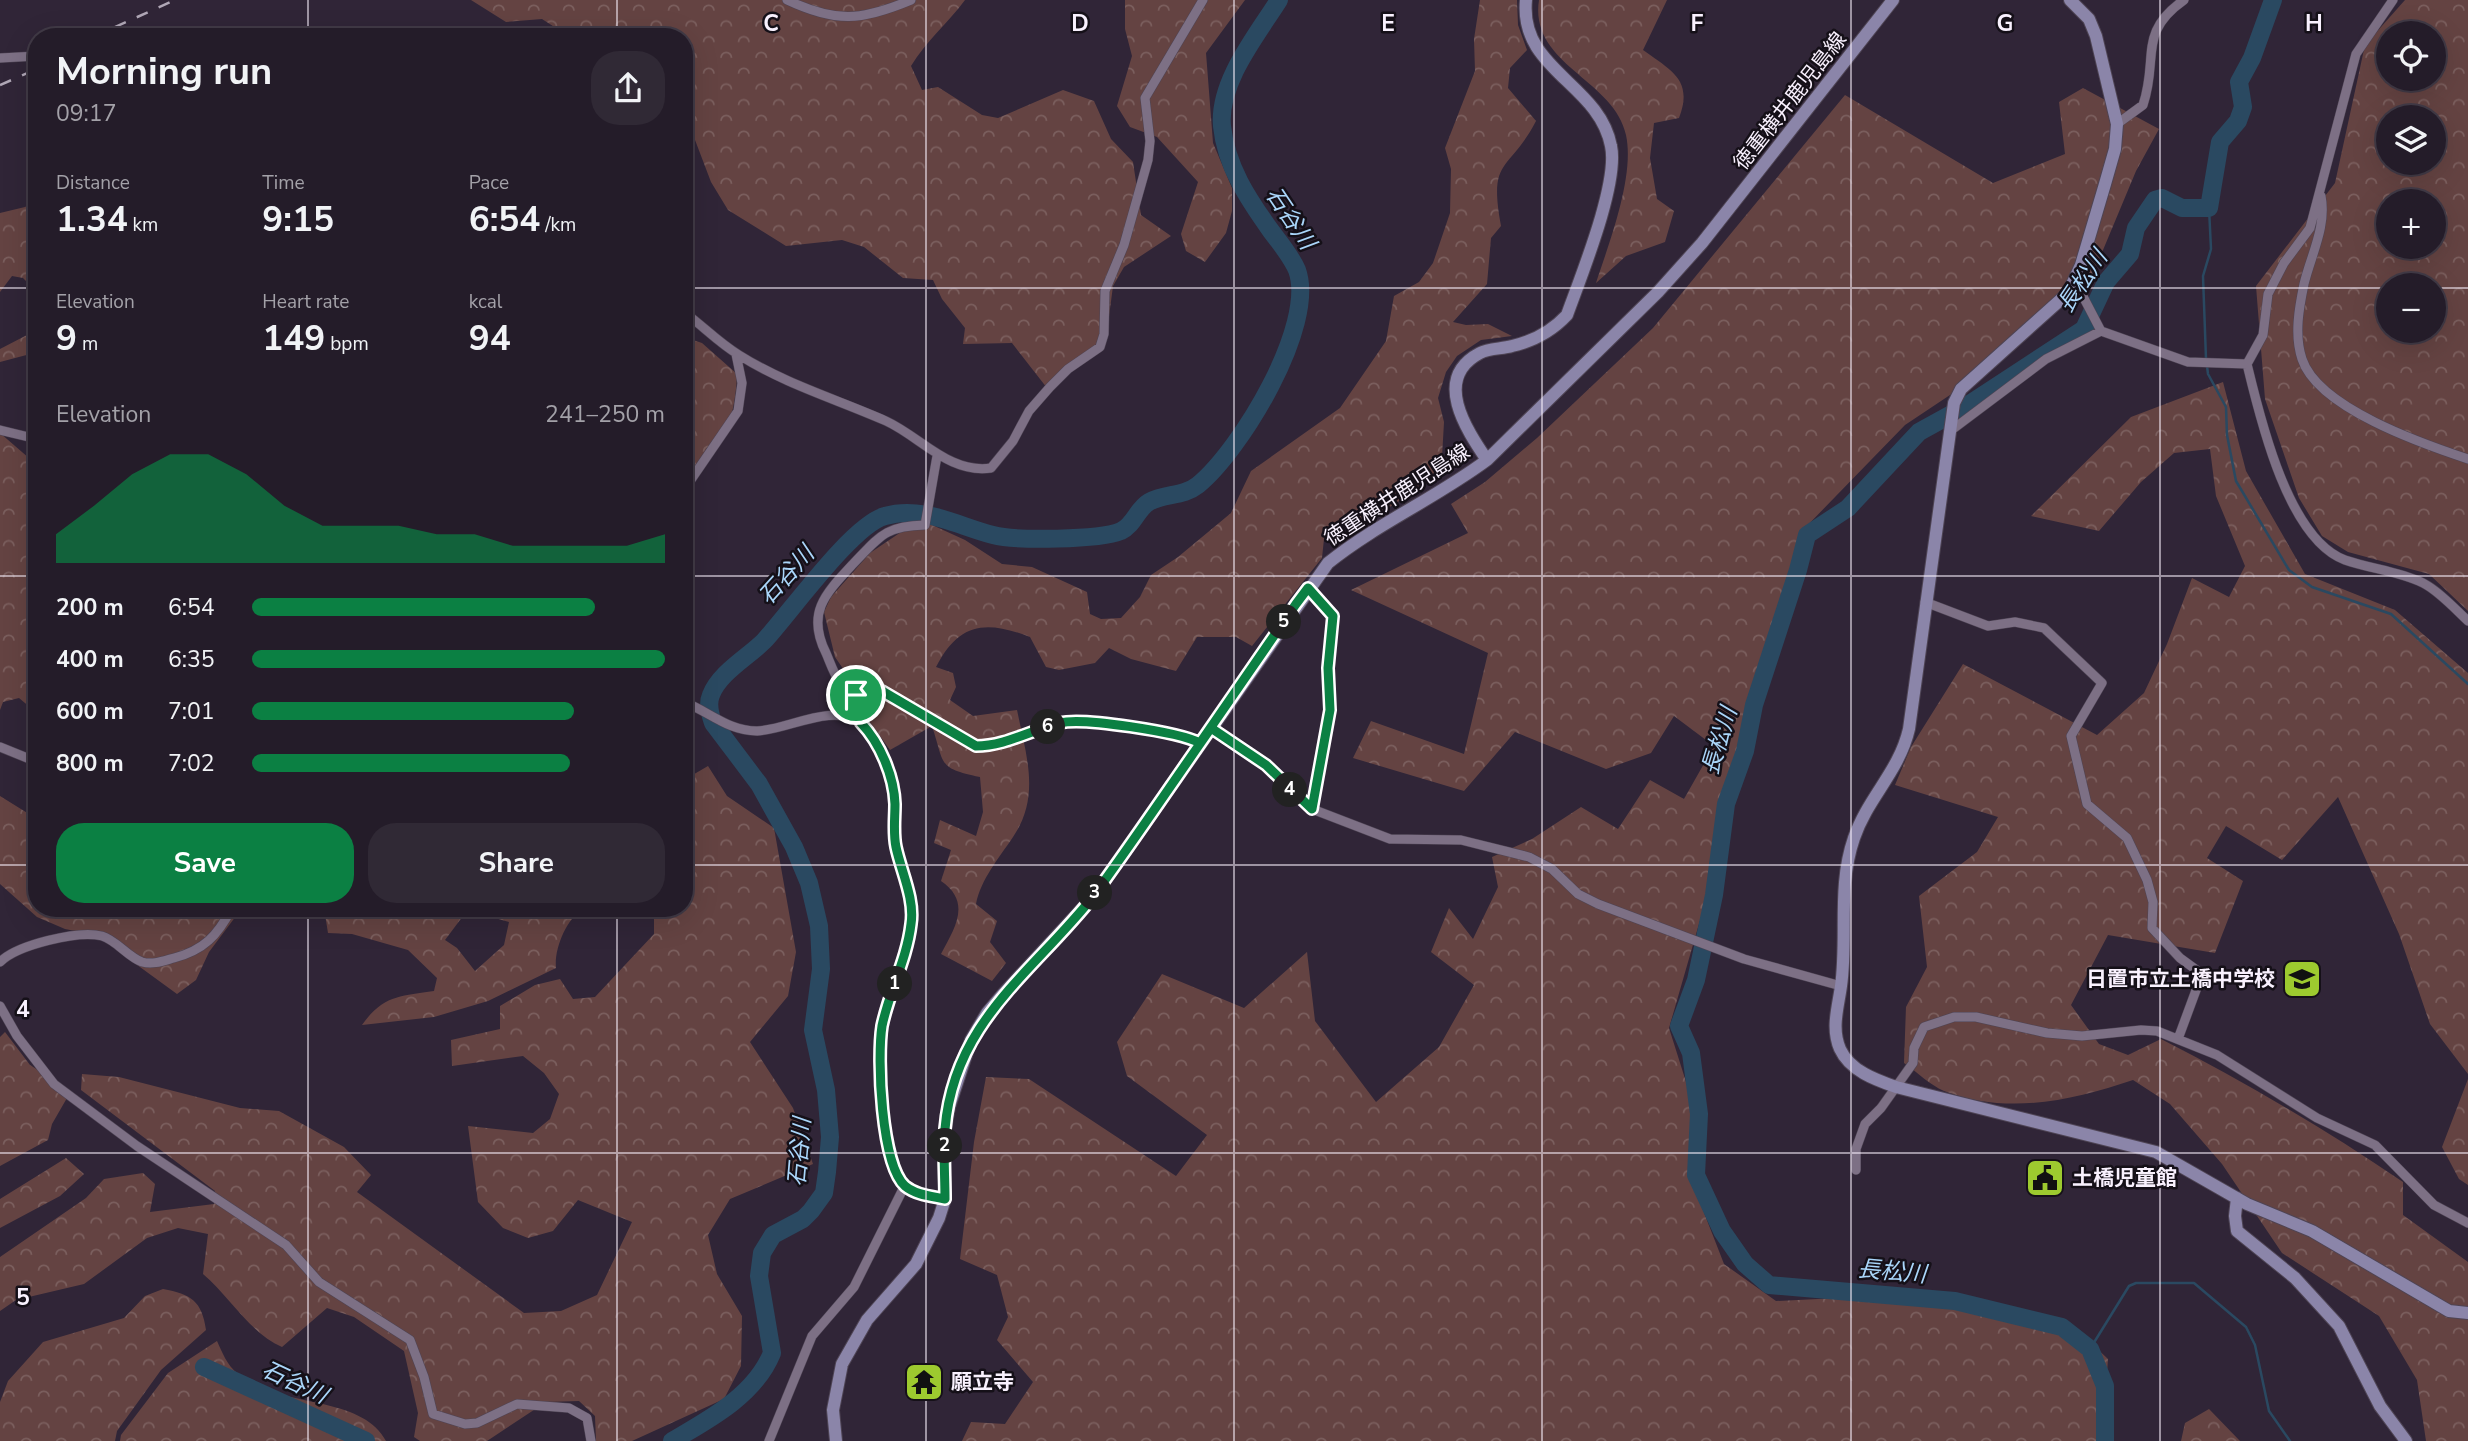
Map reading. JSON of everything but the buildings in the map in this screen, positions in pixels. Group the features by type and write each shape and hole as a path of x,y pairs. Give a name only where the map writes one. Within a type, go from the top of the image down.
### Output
{"street":[{"path":"787,0 818,15 833,18 860,16 911,0"},
{"path":"1194,0 1196,16"},
{"path":"693,319 736,354 798,386 887,422 937,456 977,470 991,468 1013,441 1029,411 1068,369 1100,347 1104,334 1105,291 1124,245 1148,160 1150,141 1145,98 1196,16 1203,0"},
{"path":"1487,460 1469,433 1458,408 1454,393 1456,380 1464,366 1480,353 1513,346 1552,331 1567,315 1613,167 1606,125 1595,106 1547,63 1533,44 1527,23 1526,0"},
{"name":"徳重横井鹿児島線","path":"835,1441 833,1410 842,1364 867,1320 916,1264 928,1245 945,1199 945,1129 955,1082 971,1040 1004,993 1092,898 1328,563 1353,543 1487,460 1658,292 1702,243 1893,0"},
{"path":"2070,0 2089,19 2096,36 2117,124 2105,184 2075,281 2058,305 1961,389 1954,403 1925,602 1919,672 1903,754 1866,811 1854,838 1844,876 1841,986 1835,1027 1841,1051 1857,1069 1874,1080 2156,1152 2237,1198 2312,1231 2449,1311 2468,1313"},
{"path":"2117,124 2143,105 2156,27 2168,12 2184,0"},
{"path":"2393,0 2356,54 2321,195 2310,228 2284,263 2268,294 2263,335 2247,364 2278,467 2296,511 2318,542 2343,559 2425,584 2468,621"},
{"path":"0,58 28,56"},
{"path":"2321,195 2325,215 2309,264 2298,324 2302,358 2307,370 2337,399 2384,428 2468,459"},
{"path":"2075,281 2100,327 2188,362 2247,364"},
{"path":"1949,429 2046,359 2100,327"},
{"path":"693,477 738,411 742,383 736,354"},
{"path":"0,430 28,437"},
{"path":"861,723 862,713 856,695 839,681 819,640 816,628 820,605 875,540 898,526 925,525 937,456"},
{"path":"1308,588 1333,616 1328,668 1330,710 1312,809"},
{"path":"1925,602 1988,626 2015,622 2045,628 2102,682 2071,736 2087,804 2127,838 2147,880 2153,902 2152,928 2180,958 2202,974 2178,1039"},
{"path":"856,695 872,689 882,691 976,746 993,746 1063,722 1189,737 1200,743"},
{"path":"693,707 721,723 740,730 760,731 827,717 849,718 861,723 872,735 892,782 895,842 911,904 910,931 883,1024 879,1049 879,1079 889,1147 894,1171 905,1185 924,1195 945,1199"},
{"path":"1211,728 1266,765 1312,809 1390,839 1461,840 1529,857 1552,869 1578,894 1709,943 1744,959 1841,986"},
{"path":"0,747 28,758"},
{"path":"0,961 11,951 26,945 102,936 142,962 156,964 196,952 211,941 226,917"},
{"path":"0,1006 17,1037 54,1084 137,1146 286,1245 319,1282 410,1340 424,1377 427,1401 433,1415 465,1424 477,1423 517,1404 569,1408 587,1418 591,1441"},
{"path":"1856,1170 1856,1149 1865,1124 1881,1108 1913,1063 1914,1048 1924,1027 1954,1017 2001,1020 2048,1033 2082,1036 2141,1030 2178,1039 2217,1055 2317,1118 2375,1144 2434,1205 2468,1223"},
{"path":"769,1441 812,1336 854,1287 905,1185"},
{"path":"2237,1198 2237,1231 2295,1278 2339,1326 2380,1406 2406,1441"}],"green space":[{"path":"471,0 965,0 923,48 911,66 922,90 938,87 982,115 998,118 1063,90 1094,101 1111,139 1133,162 1141,215 1171,236 1124,267 1113,286 1108,324 1098,343 1047,388 1012,343 963,344 965,328 942,299 933,280 903,278 864,247 842,240 786,246 728,210 711,182 693,135 693,28 556,28 542,19 506,22"},
{"path":"1125,0 1245,0 1206,53 1213,143 1232,188 1232,211 1226,233 1205,262 1186,251 1181,234 1198,182 1157,137 1130,127 1117,106 1132,56 1125,29"},
{"path":"1480,0 1517,0 1518,25 1527,50 1510,68 1508,88 1536,121 1499,176 1497,187 1501,226 1491,238 1487,284 1453,322 1466,325 1488,324 1512,336 1481,340 1457,356 1446,372 1438,398 1444,422 1442,457 1434,479 1363,524 1343,518 1325,529 1322,558 1252,646 1236,637 1197,637 1176,671 1131,659 1109,648 1095,663 1059,670 1046,667 1030,637 1000,628 975,629 954,641 936,667 953,673 956,687 950,700 973,716 1017,710 1027,759 1029,791 1022,822 986,877 976,904 997,921 990,942 1006,963 992,981 941,954 955,925 958,906 950,889 941,881 951,850 934,843 940,820 976,836 983,812 980,777 956,771 945,763 932,726 890,750 862,711 862,696 835,657 824,612 831,597 870,553 910,526 930,524 965,540 1002,564 1032,567 1087,592 1090,614 1101,619 1121,618 1140,597 1151,575 1178,557 1231,513 1251,471 1340,408 1386,341 1394,296 1419,282 1433,263 1450,213 1451,169 1445,148 1475,71 1474,39"},
{"path":"1539,0 1667,0 1643,50 1677,77 1684,94 1679,118 1654,123 1650,158 1657,199 1674,211 1665,242 1626,256 1596,283 1624,189 1628,151 1626,135 1618,116 1606,99 1559,57 1547,41 1539,22"},
{"path":"2405,0 2468,0 2468,611 2429,574 2348,552 2322,536 2299,498 2265,399 2256,286 2335,183 2365,45 2376,33 2376,91 2446,91 2446,21 2386,21"},
{"path":"2083,88 2159,129 2136,171 2093,274 1980,375 1905,425 1801,532 1738,754 1705,903 1669,1028 1693,1104 1689,1174 1724,1264 1776,1301 1898,1295 2073,1326 2108,1359 2102,1441 962,1441 971,1422 1005,1424 1033,1382 997,1340 1008,1317 997,1275 960,1259 974,1142 986,1077 1029,1079 1176,1176 1207,1135 1127,1076 1117,1042 1162,974 1244,1008 1307,952 1315,1021 1376,1102 1439,1047 1474,985 1431,952 1449,908 1473,939 1498,887 1492,857 1532,839 1581,807 1618,829 1650,780 1684,799 1714,746 1674,716 1651,753 1606,769 1515,732 1464,791 1353,758 1371,721 1464,754 1488,653 1351,590 1468,533 1451,504 1485,482 1537,438 1653,328 1845,95 1993,183 2065,154 2059,102"},
{"path":"28,205 28,283 23,278 12,276 0,292 0,213"},
{"path":"28,333 28,355 0,362 0,349"},
{"path":"693,340 702,343 737,374 736,393 729,422 707,457 693,473"},
{"path":"2223,382 2246,471 2305,574 2395,610 2468,673 2468,1074 2430,1024 2399,934 2338,797 2282,860 2226,826 2207,858 2243,881 2215,953 2108,935 2071,1005 2099,1044 2128,1055 2161,1039 2284,1107 2403,1182 2403,1215 2468,1262 2468,1441 2426,1441 2417,1380 2379,1316 2282,1253 2222,1164 2170,1104 2133,1080 2063,1099 2015,1104 1991,1102 1944,1091 1904,1063 1906,1007 1927,967 1919,896 1977,852 1998,817 1895,785 1911,747 1963,664 2097,735 2144,693 2167,644 2192,578 2229,597 2245,566 2216,496 2210,449 2174,453 2141,482 2099,531 2031,516 2131,417"},
{"path":"0,433 28,457 28,706 19,698 3,702 0,710"},
{"path":"708,766 727,796 774,828 796,952 788,996 750,1042 793,1108 813,1164 730,1199 708,1235 717,1274 742,1316 741,1366 724,1399 632,1441 596,1441 595,1416 579,1401 546,1402 487,1441 420,1441 414,1437 418,1413 404,1351 354,1317 327,1308 282,1347 250,1324 203,1274 208,1234 178,1228 147,1238 84,1284 16,1300 0,1311 0,1257 86,1198 104,1179 143,1173 155,1184 150,1212 214,1204 215,1191 81,1090 82,1074 119,1077 240,1108 279,1111 344,1147 371,1175 357,1192 524,1313 561,1311 597,1295 632,1222 578,1200 553,1231 528,1238 503,1228 478,1202 468,1126 533,1133 550,1119 559,1094 544,1073 523,1056 452,1066 451,1040 500,1029 500,1006 535,985 560,979 573,999 595,997 654,934 654,917 693,917 693,775"},
{"path":"0,796 28,813 28,909 0,884"},
{"path":"37,917 235,917 209,952 196,980 177,994 96,935 65,929"},
{"path":"325,917 462,917 445,940 457,948 475,971 504,945 509,922 492,917 574,917 562,935 556,968 488,1001 434,1017 362,1025 385,1002 402,996 434,991 437,978 408,950 352,934 328,933"},
{"path":"5,1032 30,1065 71,1091 52,1124 48,1140 0,1166 0,1037"},
{"path":"2468,1079 2468,1185 2459,1179 2442,1147"},
{"path":"66,1158 84,1174 60,1196 0,1228 0,1199"},
{"path":"163,1289 181,1293 194,1300 202,1312 206,1330 161,1370 117,1431 115,1441 0,1441 0,1402 8,1381 43,1342 124,1318 145,1296"},
{"path":"217,1341 230,1366 253,1384 358,1415 374,1426 386,1441 120,1441 121,1435 168,1373"},
{"path":"2209,1409 2240,1441 2181,1441 2185,1423"}],"waterway":[{"name":"石谷川","path":"672,1441 743,1394 755,1381 772,1353 759,1276 762,1253 773,1235 803,1219 824,1193 830,1137 826,1090 813,1030 821,969 819,926 809,883 794,847 759,784 713,723 709,705 711,695 727,672 764,641 839,552 871,523 885,516 899,513 926,515 1004,537 1057,539 1110,534 1129,525 1149,502 1198,485 1234,445 1253,417 1286,353 1296,322 1300,294 1295,265 1239,182 1228,155 1222,126 1222,109 1232,76 1279,0"},
{"name":"長松川","path":"2105,1441 2105,1386 2090,1349 2062,1327 1955,1301 1769,1285 1745,1264 1722,1231 1696,1175 1699,1114 1691,1053 1679,1026 1696,980 1714,895 1726,804 1745,751 1754,705 1807,535 1848,508 1919,432 1968,405 2084,329 2106,282 2130,254 2136,228 2155,200 2162,198 2182,208 2209,208 2220,142 2238,121 2243,107 2239,82 2252,58 2273,0"},
{"path":"2206,359 2203,276 2211,249 2209,208"},
{"path":"2207,366 2208,374 2226,407 2227,435 2236,481 2289,570 2312,587 2391,614 2468,684"},
{"path":"2090,1349 2129,1286 2136,1283 2194,1283 2246,1327 2255,1345 2269,1411 2290,1441"},
{"name":"石谷川","path":"204,1367 366,1441"}],"railway":[{"path":"113,28 175,0"},
{"path":"0,85 28,73"}],"place":[{"name":"日置市立土橋中学校","path":"2302,979"},
{"name":"土橋児童館","path":"2045,1178"},
{"name":"願立寺","path":"924,1382"}],"route":[{"path":"1308,588 1333,616 1328,668 1330,710 1319,783 1312,809 1300,801 1266,765 1211,728 1092,898 1004,993 987,1013 971,1040 948,1107 945,1129 945,1199 924,1195 905,1185 894,1171 889,1147 879,1079 879,1049 883,1024 912,922 911,904 895,842 892,782 872,735 861,723 862,713 856,695 872,689 882,691 976,746 993,746 1063,722 1189,737 1200,743 1308,588"}]}
